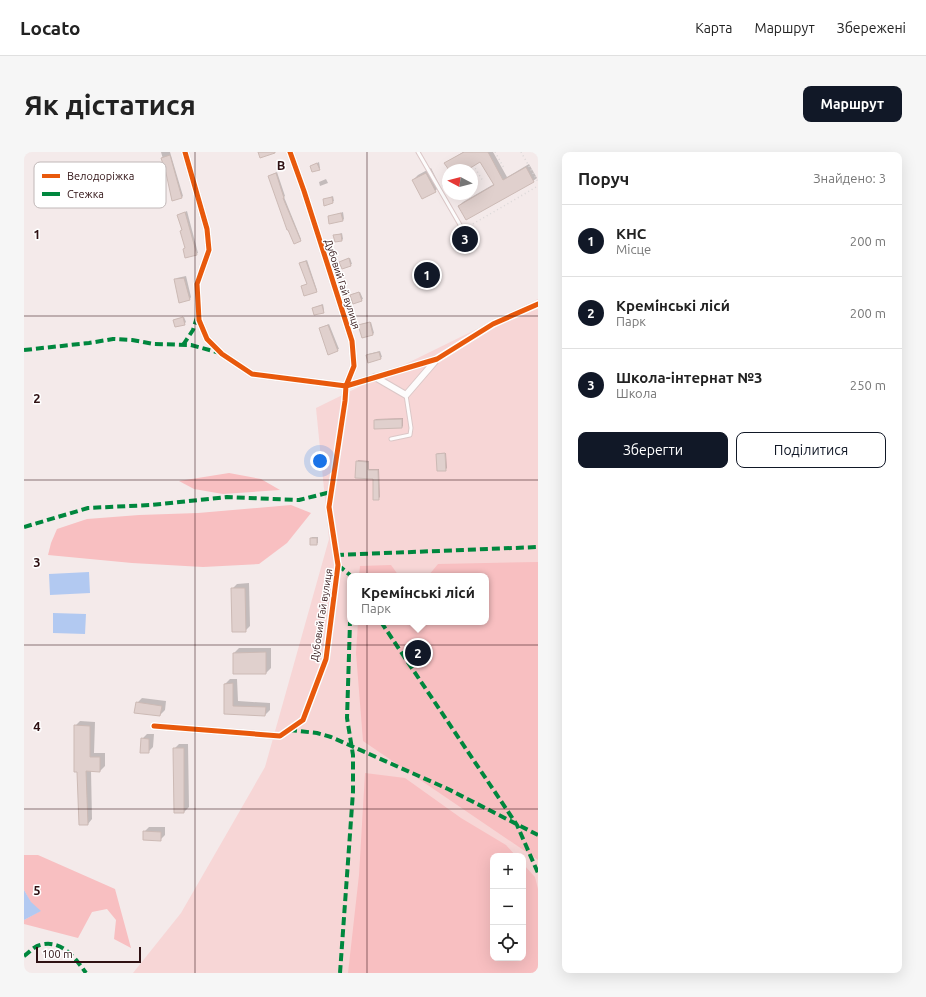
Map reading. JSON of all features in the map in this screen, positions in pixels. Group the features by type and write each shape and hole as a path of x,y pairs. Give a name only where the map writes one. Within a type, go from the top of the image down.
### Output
{"street":[{"path":"185,152 207,229 209,250 197,284 199,320 207,339 222,354 252,374 346,386 437,359 493,324 538,304"},
{"name":"Дубовий Гай вулиця","path":"154,726 280,736 303,720 326,659 338,565 328,507 345,401 346,386 354,366 352,341 290,152"},
{"path":"375,377 406,395 437,359"}],"lane":[{"path":"418,152 462,230"},
{"path":"391,439 410,435 406,395"}],"path":[{"path":"495,152 504,168"},
{"path":"521,152 538,182"},
{"path":"478,173 483,181"},
{"path":"462,230 538,186"}],"shaded area":[{"path":"538,299 538,973 133,973 181,913 265,767 329,539 316,408"},
{"path":"229,473 261,479 280,490 223,494 194,489 179,481"},
{"path":"291,505 311,513 287,543 259,564 203,567 132,563 48,555 57,529 87,519 198,513"},
{"path":"538,562 538,860 363,741 356,653 358,625 489,625 489,573 430,573 438,564"},
{"path":"391,565 397,573 359,573 360,566"},
{"path":"365,773 405,778 461,818 506,845 513,853 490,853 490,961 526,961 526,867 535,877 538,889 538,973 348,973 359,875"},
{"path":"24,855 38,855 115,889 131,948 114,939 116,920 107,909 92,912 78,938 24,924 24,920 40,911 31,903 24,890"}],"water":[{"path":"89,572 90,593 50,595 49,574"},
{"path":"53,613 86,614 85,634 53,633"},
{"path":"24,890 31,902 41,911 24,920"}],"building":[{"path":"258,152 275,152 275,153 260,158"},
{"path":"464,152 488,152 503,180 526,167 534,182 466,220 458,206 468,200 478,200 478,194 494,185 480,162 477,164 444,163"},
{"path":"170,155 182,198 172,201 166,173 166,162 162,162 161,158"},
{"path":"317,163 320,170 312,172 310,166"},
{"path":"276,173 283,198 301,241 294,244 287,230 268,176"},
{"path":"426,173 436,192 422,199 412,180"},
{"path":"332,197 333,203 324,206 323,199"},
{"path":"185,212 197,255 185,258 183,249 185,248 180,231 182,230 177,215"},
{"path":"341,213 343,221 329,224 328,216"},
{"path":"341,234 342,241 335,242 333,235"},
{"path":"349,258 351,266 342,269 339,262"},
{"path":"306,261 317,292 304,296 301,286 307,284 299,263"},
{"path":"184,278 190,300 179,303 174,279"},
{"path":"359,292 362,301 353,304 350,295"},
{"path":"322,305 324,313 314,315 312,308"},
{"path":"183,317 185,325 175,327 173,320"},
{"path":"370,322 373,335 362,338 358,325"},
{"path":"328,325 338,351 328,355 319,328"},
{"path":"379,352 381,359 368,363 366,355"},
{"path":"402,419 402,428 374,429 374,420"},
{"path":"445,453 446,471 437,471 436,454"},
{"path":"356,461 368,462 368,470 378,470 379,500 373,500 373,479 355,478"},
{"path":"310,538 317,538 317,545 310,545"},
{"path":"231,588 245,588 246,632 232,632"},
{"path":"266,652 266,674 233,674 233,653"},
{"path":"233,683 233,706 266,707 265,716 224,714 224,684"},
{"path":"136,702 162,706 160,716 134,713"},
{"path":"74,725 90,726 90,757 100,757 100,772 86,771 88,825 79,825 77,772 74,772"},
{"path":"141,738 149,739 149,753 140,753"},
{"path":"173,748 184,748 184,813 174,813"},
{"path":"143,831 161,832 161,841 143,840"}],"marked path":[{"path":"183,345 193,330 197,317"},
{"path":"24,350 113,339 132,340 154,344 191,345 220,353"},
{"path":"24,527 88,508 151,505 227,497 299,500 331,492"},
{"path":"336,555 538,547"},
{"path":"338,565 348,573"},
{"path":"340,973 353,792 353,755 347,718 350,625"},
{"path":"383,625 517,825 538,873"},
{"path":"289,730 317,733 331,737 448,789 538,835"},
{"path":"24,956 38,946 48,944 55,945 67,951 86,973"}],"cycle path":[{"path":"185,152 207,229 209,250 197,284 199,320 207,339 222,354 252,374 346,386 437,359 493,324 538,304"},
{"path":"154,726 280,736 303,720 326,659 338,565 329,507 346,386 354,366 352,341 290,152"}],"place":[{"name":"Школа-інтернат №3","path":"465,239"},
{"name":"КНС","path":"427,275"},
{"name":"Кремі́нські ліси́","path":"418,653"}]}
